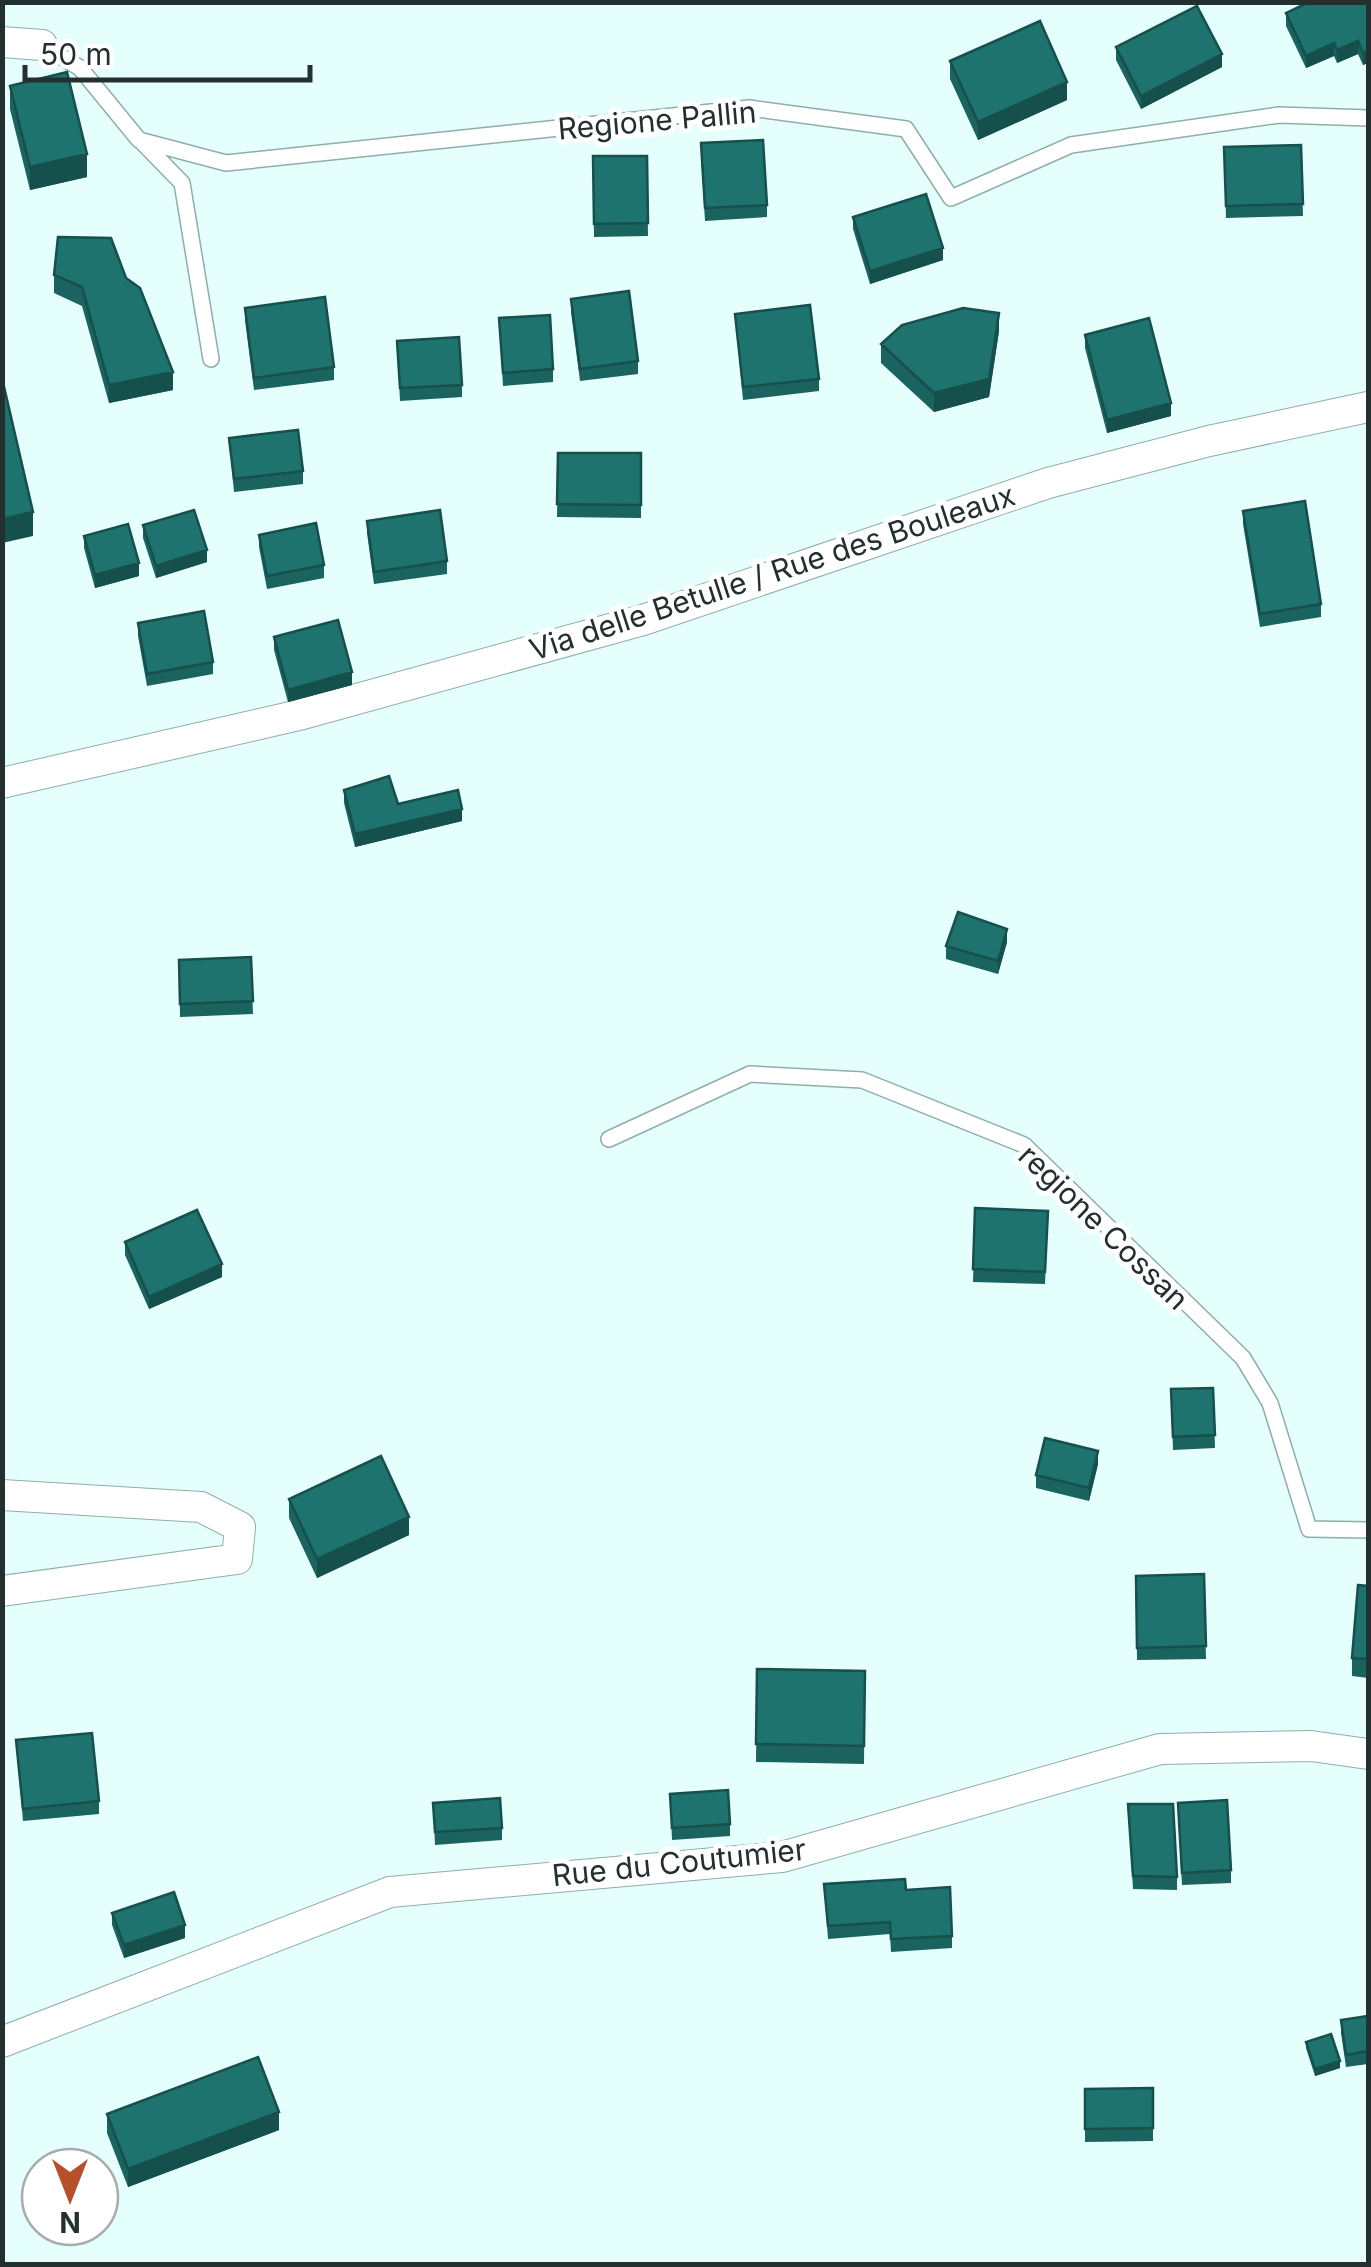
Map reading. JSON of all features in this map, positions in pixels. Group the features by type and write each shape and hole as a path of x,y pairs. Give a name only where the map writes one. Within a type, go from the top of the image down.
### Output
{"street":[{"path":"2,42 42,45"},
{"name":"Via delle Betulle / Rue des Bouleaux","path":"2,784 316,710 643,620 1048,483 1209,441 1368,407"},
{"path":"2,1495 202,1507 240,1527 237,1559 2,1591"},
{"name":"Rue du Coutumier","path":"2,2042 390,1892 782,1857 1160,1748 1311,1746 1367,1760"}],"lane":[{"path":"42,45 80,68 139,140 182,184 211,359"},
{"name":"Regione Pallin","path":"139,140 226,163 749,108 906,129 951,198 1071,145 1279,115 1368,118"},
{"name":"regione Cossan","path":"609,1139 750,1074 862,1080 1024,1145 1242,1358 1270,1403 1308,1529 1368,1530"}],"building":[{"path":"1309,2 1368,2 1368,50 1363,53 1358,41 1337,50 1334,43 1306,56 1286,13"},
{"path":"1197,6 1222,54 1141,96 1116,47"},
{"path":"1040,21 1067,82 978,122 950,61"},
{"path":"67,72 87,154 30,167 10,86"},
{"path":"763,140 767,205 705,208 701,143"},
{"path":"1301,145 1303,204 1226,206 1224,147"},
{"path":"593,156 647,156 648,223 594,224"},
{"path":"926,194 943,248 870,271 853,217"},
{"path":"58,237 111,238 126,278 140,288 173,372 109,385 82,287 54,275"},
{"path":"629,291 638,361 580,369 571,299"},
{"path":"325,297 334,367 254,378 245,308"},
{"path":"810,305 819,379 743,387 735,314"},
{"path":"963,308 999,313 989,379 934,393 881,344 902,325"},
{"path":"550,315 553,369 503,373 499,318"},
{"path":"1149,318 1171,403 1107,420 1085,335"},
{"path":"459,337 462,385 400,388 397,341"},
{"path":"2,378 33,512 2,519"},
{"path":"298,430 303,471 234,479 229,438"},
{"path":"558,453 641,453 641,505 557,504"},
{"path":"1305,501 1321,604 1260,614 1243,511"},
{"path":"194,510 207,550 156,566 143,525"},
{"path":"440,510 447,561 374,572 367,521"},
{"path":"316,523 324,565 267,576 259,535"},
{"path":"128,524 139,563 95,575 84,536"},
{"path":"204,611 213,662 147,674 138,623"},
{"path":"338,620 352,672 288,690 274,637"},
{"path":"389,776 398,804 458,790 462,809 355,834 344,790"},
{"path":"958,912 1007,929 998,961 946,946"},
{"path":"251,957 253,1001 180,1004 179,960"},
{"path":"975,1208 1048,1211 1045,1272 973,1269"},
{"path":"197,1210 222,1264 149,1297 125,1242"},
{"path":"1213,1388 1215,1435 1173,1437 1171,1389"},
{"path":"1045,1438 1098,1451 1089,1488 1036,1475"},
{"path":"381,1456 409,1517 317,1559 289,1499"},
{"path":"1204,1574 1206,1646 1137,1648 1136,1576"},
{"path":"1358,1585 1368,1586 1368,1659 1352,1658"},
{"path":"757,1669 865,1671 864,1746 756,1744"},
{"path":"92,1733 99,1801 23,1809 16,1740"},
{"path":"728,1790 730,1824 672,1828 670,1794"},
{"path":"500,1798 502,1828 435,1832 433,1803"},
{"path":"1227,1800 1231,1870 1182,1873 1178,1803"},
{"path":"1128,1804 1173,1804 1177,1877 1133,1876"},
{"path":"905,1879 906,1890 950,1887 952,1936 891,1939 890,1922 828,1926 824,1884"},
{"path":"174,1892 185,1925 124,1945 112,1913"},
{"path":"1368,2016 1368,2051 1346,2055 1341,2020"},
{"path":"1331,2034 1340,2061 1315,2069 1306,2042"},
{"path":"258,2057 279,2112 128,2169 107,2114"},
{"path":"1153,2088 1153,2128 1085,2129 1085,2089"}]}
